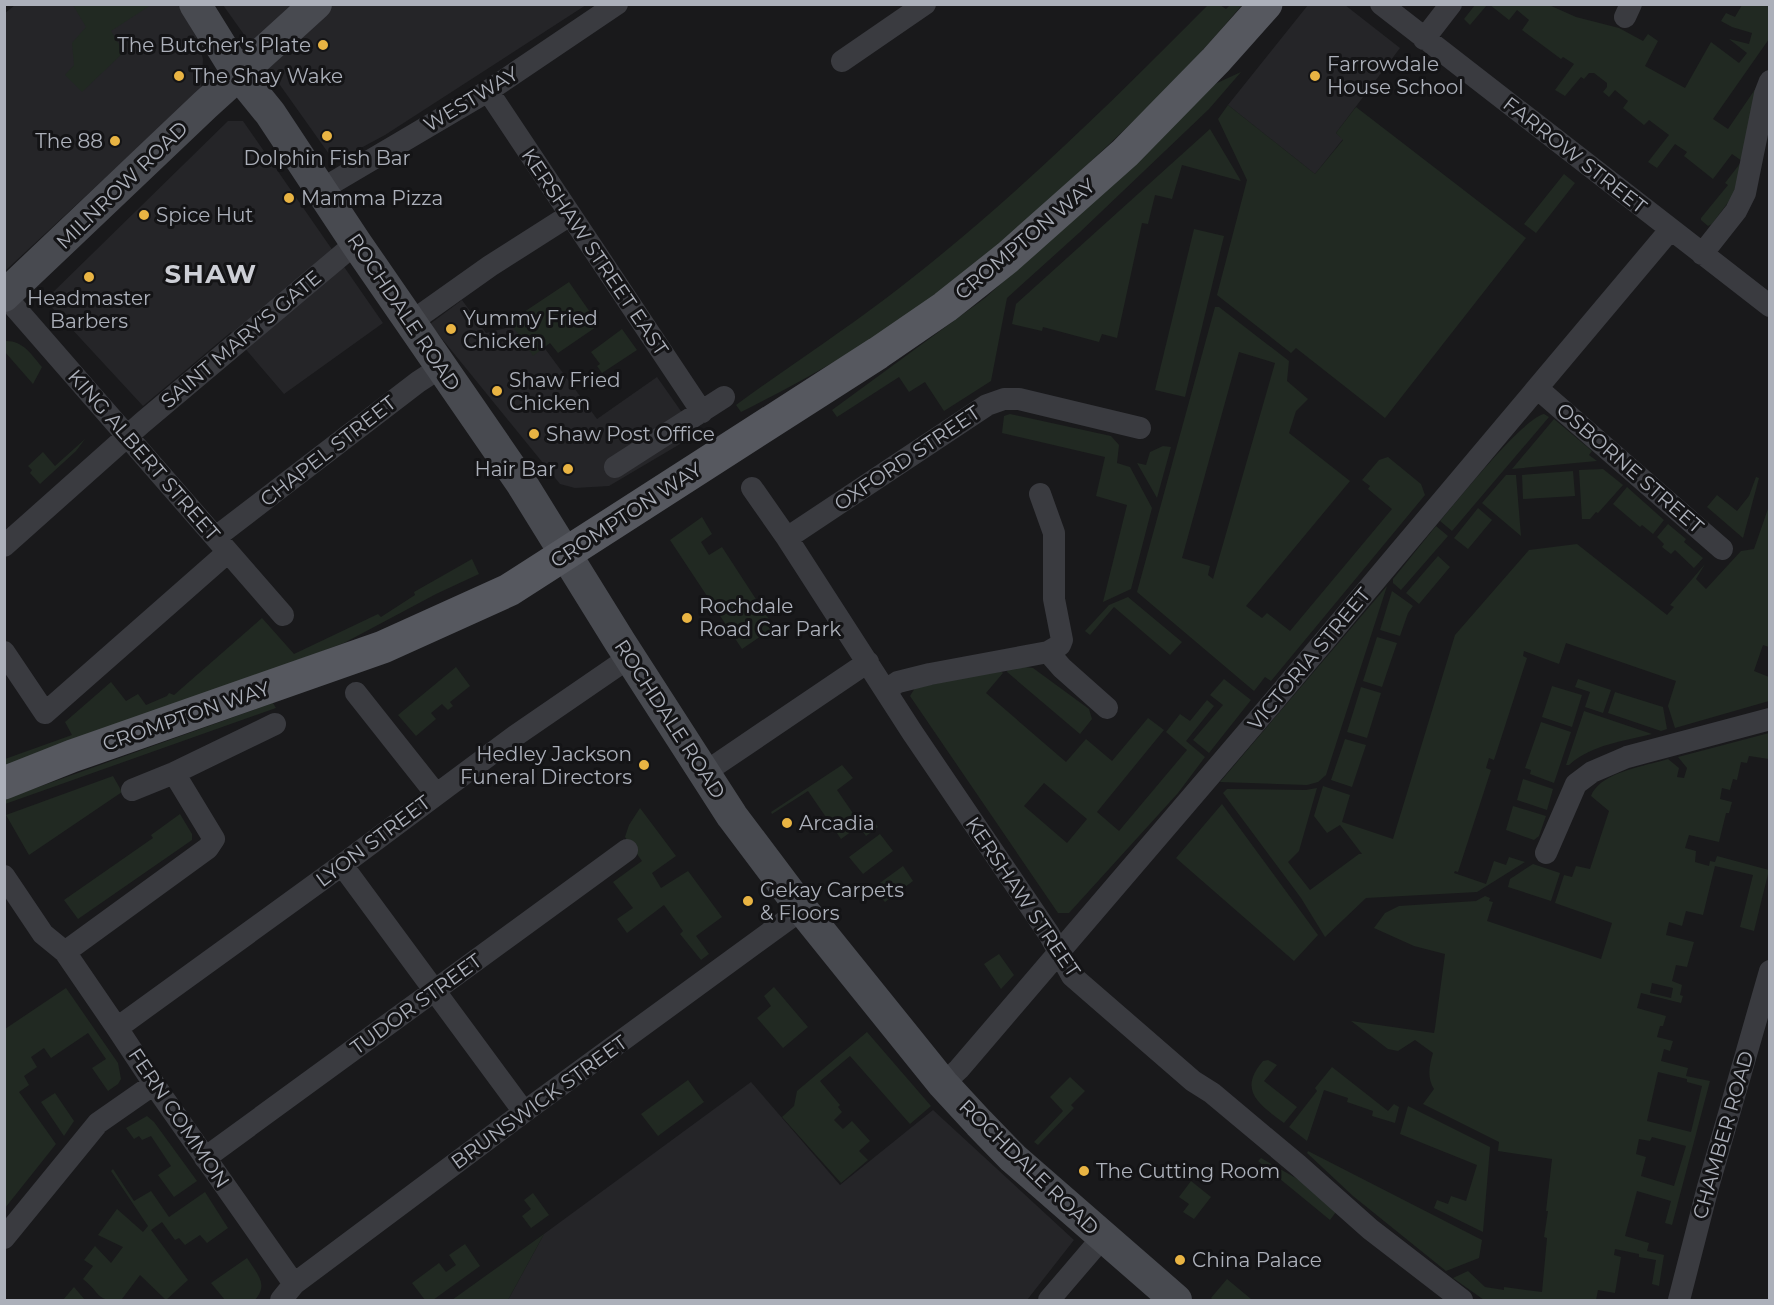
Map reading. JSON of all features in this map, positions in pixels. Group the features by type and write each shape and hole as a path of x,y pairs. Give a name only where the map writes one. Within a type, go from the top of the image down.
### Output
{"main road":[{"name":"CROMPTON WAY","path":"4,783 72,756 383,647 509,590 878,353 945,307 1008,256 1125,153 1216,60 1266,4"}],"street":[{"name":"ROCHDALE ROAD","path":"195,4 239,75 270,113 356,243 522,484 732,816 802,909 943,1084 1013,1158 1102,1238 1176,1300"},
{"name":"MILNROW ROAD","path":"4,296 316,4"},
{"name":"WESTWAY","path":"322,189 488,91 617,4"},
{"path":"842,61 925,4"},
{"name":"FARROW STREET","path":"1381,4 1770,306"},
{"path":"1424,39 1451,4"},
{"path":"1702,254 1736,211 1745,193 1765,94 1770,81"},
{"name":"KERSHAW STREET EAST","path":"488,91 702,412"},
{"path":"411,322 489,266 570,215"},
{"name":"VICTORIA STREET","path":"943,1084 959,1069 1268,708 1670,230"},
{"name":"SAINT MARY'S GATE","path":"4,546 127,436 356,243"},
{"name":"KING ALBERT STREET","path":"4,296 283,615"},
{"name":"CHAPEL STREET","path":"4,652 45,713 222,545 418,382 441,367"},
{"name":"OSBORNE STREET","path":"1537,388 1722,549"},
{"path":"615,467 724,397"},
{"name":"OXFORD STREET","path":"787,538 987,405 1004,399 1019,399 1140,428"},
{"name":"KERSHAW STREET","path":"752,488 1049,934 1072,976 1193,1081 1212,1093 1298,1165 1370,1229 1462,1300"},
{"path":"886,690 898,682 1048,652 1060,645 1062,640 1054,599 1054,533 1040,494"},
{"path":"1048,652 1062,668 1107,708"},
{"name":"LYON STREET","path":"117,1028 342,866 515,736 630,657"},
{"path":"704,773 868,663"},
{"path":"356,693 436,794"},
{"path":"1546,853 1576,784 1592,772 1627,757 1770,719"},
{"path":"132,790 174,773 275,724"},
{"path":"65,952 208,848 214,839 174,773"},
{"name":"TUDOR STREET","path":"205,1158 627,850"},
{"path":"342,866 524,1112"},
{"name":"FERN COMMON","path":"4,876 43,934 65,952 117,1028 205,1158 288,1292"},
{"name":"BRUNSWICK STREET","path":"288,1292 524,1112 802,909"},
{"name":"CHAMBER ROAD","path":"1679,1300 1708,1187 1770,971"},
{"path":"4,1238 98,1123 154,1084"},
{"path":"1049,1300 1102,1238"}],"shaded area":[{"path":"15,5 178,5 197,38 203,59 201,89 5,271 4,14"},
{"path":"73,5 151,5 111,31 124,52 82,92 65,75 74,65 72,43 86,27"},
{"path":"223,5 586,5 385,135 346,156 329,154"},
{"path":"1208,5 1220,5 1226,9 1230,5 1242,5 1200,53 1134,121 1008,236 970,269 890,328 827,366 741,412 736,405 885,299 970,230 1052,158"},
{"name":"Farrowdale House School","path":"1308,5 1345,5 1400,48 1336,133 1343,139 1315,174 1228,105"},
{"path":"1475,5 1487,5 1470,25 1464,19"},
{"path":"1490,5 1549,5 1576,17 1619,28 1643,41 1648,34 1658,41 1645,66 1685,88 1711,42 1739,63 1747,53 1729,39 1749,44 1752,33 1721,21 1726,13 1735,17 1742,5 1769,5 1769,39 1713,119 1728,129 1758,85 1738,189 1712,224 1708,226 1701,218 1728,185 1725,183 1742,161 1732,154 1713,179 1684,156 1687,152 1675,144 1657,168 1648,162 1669,135 1649,120 1644,125 1623,108 1628,101 1615,90 1609,97 1603,92 1607,83 1594,73 1589,73 1584,79 1581,77 1565,96 1555,90 1574,64 1563,57 1561,59 1522,30 1529,20 1517,10 1509,20"},
{"path":"1241,72 1209,109 1007,298 991,381 944,411 925,382 909,392 899,377 837,417 832,410 985,298 1137,162 1203,92"},
{"path":"1228,105 1315,174 1343,140 1336,133 1356,107 1526,238 1385,418 1296,348 1291,353 1217,295 1247,180 1218,119"},
{"path":"228,121 243,121 383,323 284,394 231,332 143,406 45,300"},
{"path":"1210,129 1241,181 1182,165 1172,199 1155,195 1148,224 1142,223 1117,338 1102,334 1099,342 1043,327 1042,331 1012,324 1016,304"},
{"path":"1564,174 1575,183 1536,233 1524,224"},
{"path":"1194,229 1224,236 1185,397 1155,390"},
{"path":"569,282 599,325 558,353 550,343 533,356 528,348 534,343 529,336 523,340 509,322"},
{"path":"462,300 486,333 526,323 597,419 657,377 697,434 609,486 575,488 560,484 430,324"},
{"path":"1215,307 1219,307 1289,361 1287,381 1308,399 1296,411 1289,433 1350,481 1246,606 1262,618 1267,613 1290,631 1392,509 1368,489 1370,486 1362,480 1379,460 1388,457 1421,484 1425,495 1271,681 1265,677 1254,691 1137,592","holes":["1239,352 1275,363 1213,579 1208,575 1210,566 1182,558"]},
{"path":"622,329 637,350 602,373 597,366 600,364 591,352"},
{"path":"4,341 21,345 42,367 33,384 5,352"},
{"path":"1010,414 1111,436 1119,445 1117,463 1130,467 1152,508 1131,589 1103,602 1127,505 1096,496 1105,457 1002,433 1004,416"},
{"path":"1544,414 1549,417 1452,531 1440,521 1506,445 1534,419"},
{"path":"1554,419 1592,451 1589,455 1597,461 1512,469"},
{"path":"85,439 76,451 40,484 30,473 32,470 28,466 43,452 55,466"},
{"path":"1163,446 1171,447 1157,498 1137,463 1146,465 1150,452"},
{"path":"1603,469 1623,485 1598,513 1596,512 1590,519 1582,519 1579,470"},
{"path":"1573,471 1575,496 1523,499 1522,475"},
{"path":"1506,475 1516,475 1521,536 1482,503"},
{"path":"1756,477 1759,478 1743,538 1707,507 1717,495 1737,511 1749,496"},
{"path":"1627,487 1664,520 1653,534 1642,525 1640,527 1613,504"},
{"path":"1769,506 1769,647 1763,645 1754,671 1769,677 1769,701 1675,728 1668,706 1676,681 1566,643 1559,664 1524,651 1523,656 1527,658 1494,760 1489,758 1486,768 1491,770 1458,872 1454,873 1486,884 1494,861 1506,865 1509,857 1525,862 1477,892 1366,898 1325,937 1301,898 1223,793 1227,789 1306,790 1317,788 1299,851 1288,862 1310,890 1362,854 1340,825 1327,833 1314,816 1323,786 1350,795 1342,822 1393,839 1455,635 1529,550 1577,544 1667,615 1674,607 1670,605 1705,564 1696,579 1706,589 1741,551 1754,549"},
{"path":"1478,508 1492,520 1468,549 1454,538"},
{"path":"702,517 712,534 701,542 709,555 722,547 774,627 742,649 670,540"},
{"path":"1668,524 1703,558 1694,568 1675,550 1671,554 1662,547 1664,544 1657,537"},
{"path":"1436,526 1448,536 1401,590 1393,583 1393,579"},
{"path":"1438,556 1450,567 1419,604 1406,593"},
{"path":"472,559 479,574 344,643 5,768 5,759 72,735 65,722 111,682 126,701 138,694 146,705 169,693 174,695 262,618 294,654 378,614 381,617 415,595 414,592"},
{"path":"1387,586 1326,775 1318,782 1307,785 1220,782"},
{"path":"1392,591 1413,606 1408,613 1400,636 1380,630"},
{"path":"1128,597 1182,642 1170,655 1114,607 1090,635 1085,631 1109,605"},
{"path":"1377,637 1397,643 1382,687 1363,681"},
{"path":"456,667 470,686 450,702 453,706 448,710 442,704 431,713 436,719 416,736 398,715"},
{"path":"1033,668 1089,709 1092,719 1080,734 1007,672 1008,669"},
{"path":"1000,670 1003,673 986,693 1066,762 1086,739 1112,761 1148,718 1164,730 1097,812 1119,831 1187,750 1166,732 1180,714 1190,721 1207,700 1214,706 1186,741 1205,757 1178,793 1069,913 1058,913 910,696 915,688","holes":["1044,783 1087,819 1067,843 1024,806"]},
{"path":"1224,679 1251,700 1209,753 1193,740 1223,705 1210,695"},
{"path":"1578,679 1611,690 1603,713 1585,707 1590,692 1575,687"},
{"path":"1552,686 1582,695 1572,727 1542,717"},
{"path":"1361,687 1381,693 1367,738 1347,732"},
{"path":"1615,692 1663,707 1667,729 1661,731 1608,713"},
{"path":"273,703 276,708 5,804 5,799"},
{"path":"1584,711 1652,734 1597,748 1566,765"},
{"path":"1541,722 1571,732 1554,783 1530,774 1531,770 1525,768"},
{"path":"1769,733 1769,759 1749,756 1747,763 1741,762 1737,780 1733,779 1730,790 1722,788 1720,799 1732,802 1729,813 1726,813 1719,842 1689,835 1685,848 1696,851 1695,862 1709,866 1710,861 1715,862 1717,856 1769,870 1754,931 1740,927 1753,875 1715,866 1703,915 1686,911 1682,926 1669,922 1666,935 1694,942 1687,967 1676,965 1672,981 1682,985 1681,1003 1641,993 1637,1008 1666,1016 1657,1037 1673,1041 1670,1051 1664,1049 1661,1061 1688,1068 1686,1076 1710,1081 1672,1225 1665,1223 1671,1201 1637,1191 1625,1236 1649,1243 1647,1251 1664,1255 1659,1286 1652,1284 1656,1260 1615,1249 1614,1255 1621,1257 1615,1293 1598,1290 1596,1300 1484,1300 1453,1278 1468,1271 1485,1287 1542,1292 1547,1238 1544,1237 1552,1159 1498,1151 1499,1142 1423,1104 1434,1089 1429,1072 1433,1053 1415,1040 1398,1051 1388,1049 1351,1021 1434,1033 1445,954 1414,946 1374,928 1385,913 1399,906 1476,901 1485,896 1493,902 1487,921 1601,959 1612,923 1555,903 1564,875 1572,877 1576,866 1590,869 1609,811 1591,796 1604,781 1614,776 1636,767 1668,759 1679,768 1677,777 1684,778 1687,768 1678,757","holes":["1652,983 1673,988 1671,998 1650,993","1658,1072 1687,1079 1687,1082 1702,1086 1691,1132 1647,1121","1652,1137 1686,1146 1674,1186 1641,1176 1646,1157 1636,1154 1639,1139 1650,1141"]},
{"path":"1345,739 1366,745 1352,787 1331,780"},
{"path":"842,765 853,778 837,790 859,822 869,815 878,827 866,836 859,826 841,839 808,791 772,814 771,812"},
{"path":"113,776 122,792 29,855 6,815"},
{"path":"1523,779 1553,789 1547,810 1517,800"},
{"path":"1222,804 1318,935 1294,961 1176,858"},
{"path":"1513,806 1546,816 1539,836 1534,840 1506,830"},
{"path":"640,808 676,856 652,873 661,888 688,871 722,917 696,936 709,954 701,960 680,934 683,931 664,905 627,933 617,919 633,908 613,882 642,861 625,837 629,825"},
{"path":"180,814 192,834 192,840 78,919 64,900 153,838 151,835"},
{"path":"880,834 893,851 863,874 849,857"},
{"path":"1533,864 1560,873 1551,901 1508,887 1510,879"},
{"path":"903,866 913,881 885,902 873,888"},
{"path":"999,954 1014,975 1001,989 984,964"},
{"path":"774,987 808,1027 783,1048 757,1018 771,1006 764,996"},
{"path":"66,988 118,1063 121,1079 108,1091 92,1068 106,1059 88,1033 51,1058 44,1048 31,1057 37,1067 24,1076 29,1085 19,1092 56,1144 5,1208 5,1029"},
{"path":"867,1032 931,1106 910,1124 850,1056 820,1081 840,1105 838,1107 842,1112 834,1120 843,1129 852,1121 870,1141 859,1151 868,1160 841,1183 782,1117 794,1106 797,1091"},
{"path":"1268,1060 1277,1065 1264,1081 1297,1107 1284,1123 1260,1103 1252,1089 1255,1072 1263,1061"},
{"path":"1332,1067 1388,1111 1394,1104 1399,1107 1395,1123 1372,1116 1373,1111 1347,1102 1348,1098 1324,1090 1307,1141 1289,1127"},
{"path":"1070,1077 1085,1091 1071,1105 1074,1108 1038,1145 1034,1142 1063,1111 1050,1097"},
{"path":"688,1080 704,1102 658,1136 641,1114"},
{"path":"751,1082 840,1185 933,1110 1074,1240 1027,1300 508,1300 544,1234"},
{"path":"55,1093 74,1121 64,1136 41,1102"},
{"path":"1408,1106 1490,1147 1483,1232 1434,1208 1437,1200 1448,1204 1451,1196 1466,1201 1477,1165 1400,1134"},
{"path":"147,1116 154,1122 197,1181 174,1197 158,1175 171,1166 151,1136 142,1140 139,1136 134,1139 126,1128"},
{"path":"1308,1151 1482,1240 1479,1258 1446,1271 1353,1196 1307,1153"},
{"path":"1261,1158 1301,1181 1336,1212 1330,1220 1258,1161"},
{"path":"113,1169 134,1201 151,1191 169,1217 205,1192 228,1228 207,1243 200,1235 185,1245 179,1238 175,1240 162,1222 151,1230 188,1280 166,1300 140,1275 123,1300 103,1298 83,1279 93,1266 84,1260 95,1246 111,1263 123,1247 98,1235 117,1209 143,1232 148,1226 111,1171"},
{"path":"1191,1181 1211,1197 1194,1219 1183,1212 1189,1204 1179,1197"},
{"path":"533,1193 549,1215 531,1228 522,1216 531,1209 524,1200"},
{"path":"544,1234 508,1300 452,1300"},
{"path":"465,1244 480,1266 433,1300 425,1300 412,1283 439,1263 446,1272 456,1265 449,1255"},
{"path":"247,1258 260,1279 259,1294 255,1300 225,1300 211,1283"},
{"path":"1227,1279 1251,1299 1213,1300 1211,1298"},
{"path":"74,1287 85,1300 63,1300"}],"place":[{"name":"The Butcher's Plate","path":"323,45"},
{"name":"The Shay Wake","path":"179,76"},
{"name":"Farrowdale House School","path":"1315,76"},
{"name":"Dolphin Fish Bar","path":"327,136"},
{"name":"The 88","path":"115,141"},
{"name":"Mamma Pizza","path":"289,198"},
{"name":"Spice Hut","path":"144,215"},
{"name":"Headmaster Barbers","path":"89,277"},
{"name":"Yummy Fried Chicken","path":"451,329"},
{"name":"Shaw Fried Chicken","path":"497,391"},
{"name":"Shaw Post Office","path":"534,434"},
{"name":"Hair Bar","path":"568,469"},
{"name":"Rochdale Road Car Park","path":"687,618"},
{"name":"Hedley Jackson Funeral Directors","path":"644,765"},
{"name":"Arcadia","path":"787,823"},
{"name":"Gekay Carpets & Floors","path":"748,901"},
{"name":"The Cutting Room","path":"1084,1171"},
{"name":"China Palace","path":"1180,1260"}],"district":[{"name":"SHAW","path":"211,274"}]}
